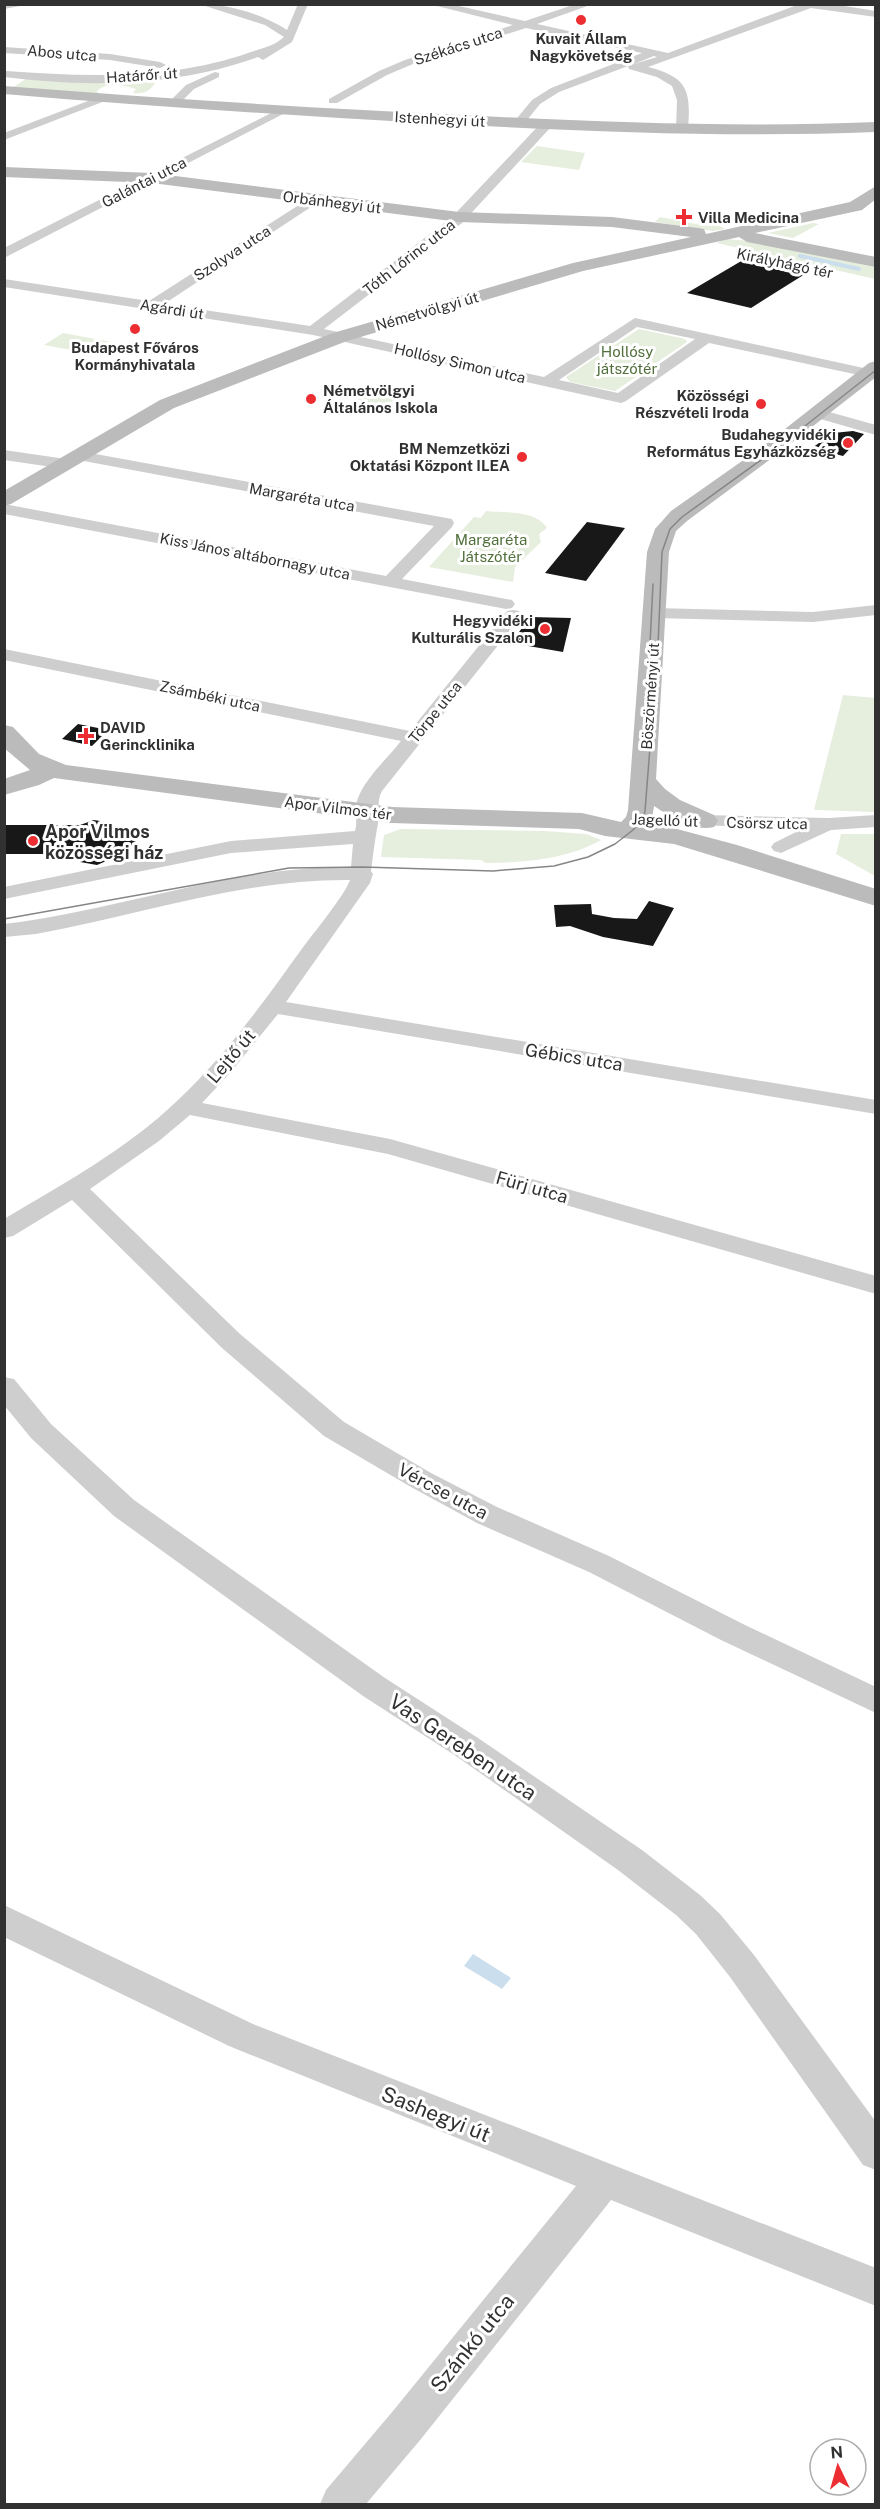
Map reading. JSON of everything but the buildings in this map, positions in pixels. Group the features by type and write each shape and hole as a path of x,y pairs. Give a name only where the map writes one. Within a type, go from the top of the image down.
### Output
{"street":[{"path":"4,6 26,4"},
{"path":"204,4 269,23 289,36"},
{"name":"Határőr út","path":"173,104 190,87 204,78 244,68 285,43 303,4"},
{"path":"434,4 668,56"},
{"name":"Székács utca","path":"333,101 383,73 409,62 588,4"},
{"path":"636,68 808,5 876,14"},
{"name":"Határőr út","path":"6,74 73,79 190,72 224,66 251,54 275,48"},
{"name":"Abos utca","path":"4,50 110,57 190,72"},
{"path":"519,123 536,102 555,90 653,53"},
{"path":"621,64 665,76 682,90 685,97 682,129"},
{"name":"Istenhegyi út","path":"4,90 173,104 519,123 682,129 805,130 876,127"},
{"path":"4,137 101,99"},
{"name":"Galántai utca","path":"4,254 283,110"},
{"name":"Tóth Lőrinc utca","path":"313,331 459,217 547,124"},
{"name":"Orbánhegyi út","path":"4,172 152,178 459,217 612,222 660,229 726,243"},
{"path":"801,247 876,191"},
{"name":"Szolyva utca","path":"151,306 313,200"},
{"path":"726,243 856,206"},
{"name":"Orbánhegyi út","path":"660,229 695,242"},
{"name":"Királyhágó tér","path":"695,242 726,243 761,239 876,262"},
{"name":"Németvölgyi út","path":"4,500 167,404 340,337 536,279 695,242"},
{"name":"Agárdi út","path":"4,283 340,337"},
{"name":"Hollósy Simon utca","path":"546,382 635,322 872,370"},
{"name":"Hollósy Simon utca","path":"340,337 621,399 706,338"},
{"name":"Böszörményi út","path":"634,824 644,780 655,613 669,604 671,552 662,536 679,516 769,451 872,370"},
{"path":"815,413 876,430"},
{"path":"4,455 72,460"},
{"name":"Margaréta utca","path":"72,460 446,523 390,582"},
{"name":"Kiss János altábornagy utca","path":"4,509 390,582 510,609"},
{"name":"Törpe utca","path":"365,825 367,800 373,789 415,738 510,609"},
{"path":"655,613 813,617 876,610"},
{"name":"Zsámbéki utca","path":"4,654 415,738"},
{"path":"4,732 28,759 49,770"},
{"path":"4,787 30,780 49,770"},
{"name":"Apor Vilmos tér","path":"49,770 365,825 426,817 582,821 595,826 634,824"},
{"path":"582,821 615,803 639,787 644,780 648,787 672,808 705,821"},
{"name":"Csörsz utca","path":"705,821 829,824 876,822"},
{"name":"Jagelló út","path":"634,824 705,821 781,847 876,890"},
{"name":"Jagelló út","path":"634,824 876,898"},
{"name":"Csörsz utca","path":"781,847 829,824"},
{"path":"4,893 181,856 365,825"},
{"name":"Lejtő út","path":"4,1230 74,1188 150,1136 185,1107 222,1068 272,1006 360,883 363,874 365,825"},
{"name":"Jagelló út","path":"738,854 781,847"},
{"path":"4,932 94,915 256,879 310,873 363,874"},
{"name":"Gébics utca","path":"272,1006 876,1107"},
{"name":"Fürj utca","path":"185,1107 390,1147 876,1285"},
{"name":"Vércse utca","path":"74,1188 231,1341 334,1429 421,1480 487,1515 599,1564 722,1627 876,1701"},
{"name":"Vas Gereben utca","path":"4,1386 41,1431 133,1515 374,1687 467,1747 630,1860 688,1905 708,1924 742,1966 876,2153"},
{"name":"Sashegyi út","path":"4,1920 241,2035 603,2181 876,2287"},
{"name":"Szánkó utca","path":"340,2505 400,2434 603,2181"}],"green space":[{"path":"26,79 52,82 147,81 155,83 146,92 140,93 133,93 136,89 126,86 106,86 97,91 99,95 12,88"},
{"path":"537,146 585,153 579,170 521,162"},
{"path":"660,217 701,225 704,222 712,222 725,229 713,231 655,222"},
{"path":"813,223 819,224 793,238 768,233"},
{"path":"726,239 761,242 875,266 875,279 717,243"},
{"name":"Hollósy játszótér","path":"639,329 685,339 687,342 615,391 570,382 566,377"},
{"path":"63,333 122,344 104,356 44,345"},
{"path":"386,383 412,393 378,407 352,397"},
{"name":"Margaréta Játszótér","path":"486,511 528,515 542,522 547,528 539,534 541,542 515,567 513,582 429,567 474,517 481,518"},
{"path":"843,695 875,698 875,812 814,810"},
{"path":"401,829 544,831 586,834 601,840 559,856 516,862 486,863 481,860 381,857 384,835"},
{"path":"841,834 875,834 875,876 836,854"}],"water":[{"path":"473,1954 511,1978 502,1989 464,1966"}],"waterway":[{"path":"800,256 859,269"}],"tram line":[{"path":"4,919 289,868 363,867 493,871 554,866 588,857 615,844 633,830 643,819 645,811 658,645 662,552 670,529 682,517 772,452 876,370"},
{"path":"650,644 653,584"}],"place":[{"name":"Kuvait Állam Nagykövetség","path":"581,20"},
{"name":"Villa Medicina","path":"684,217"},
{"name":"Budapest Főváros Kormányhivatala","path":"135,329"},
{"name":"Németvölgyi Általános Iskola","path":"311,399"},
{"name":"Közösségi Részvételi Iroda","path":"761,404"},
{"name":"Budahegyvidéki Református Egyházközség","path":"848,443"},
{"name":"BM Nemzetközi Oktatási Központ ILEA","path":"522,457"},
{"name":"Hegyvidéki Kulturális Szalon","path":"545,629"},
{"name":"DAVID Gerincklinika","path":"86,736"},
{"name":"Apor Vilmos közösségi ház","path":"33,841"}]}
